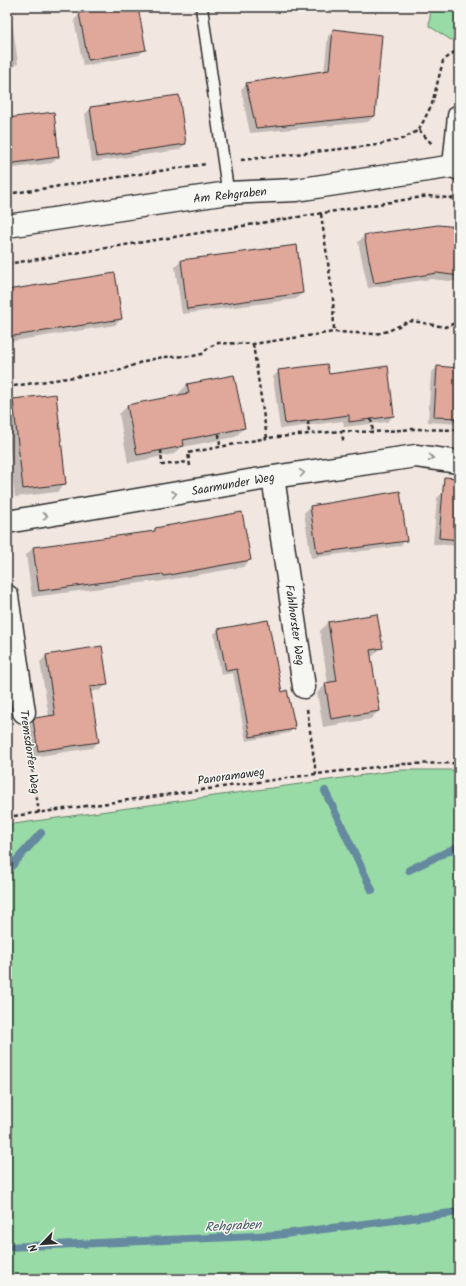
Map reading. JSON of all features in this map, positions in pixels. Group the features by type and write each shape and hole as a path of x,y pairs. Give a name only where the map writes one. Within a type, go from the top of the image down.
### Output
{"street":[{"name":"Am Rehgraben","path":"7,226 228,193 296,190 456,168 459,116"},
{"name":"Saarmunder Weg","path":"7,522 273,477 416,456 459,462"},
{"name":"Fahlhorster Weg","path":"273,477 304,687"},
{"name":"Tremsdorfer Weg","path":"7,596 24,712"}],"lane":[{"path":"202,10 228,193"}],"path":[{"path":"419,130 432,104 443,61 459,48"},
{"path":"7,264 428,196 459,199"},
{"path":"321,214 333,298 334,332"},
{"path":"7,388 121,370 144,361 163,357 193,356 202,354 209,347 218,343 253,344 334,332 376,334 388,331 405,323 413,322 445,327 459,324"},
{"path":"253,344 267,438"},
{"path":"195,490 188,453 267,438 309,434 413,429 458,430 456,418"},
{"path":"371,419 373,432"},
{"path":"308,421 309,434"},
{"path":"341,432 348,466"},
{"path":"219,434 220,447"},
{"path":"161,450 162,465 189,462"},
{"path":"304,687 316,774"},
{"name":"Tremsdorfer Weg","path":"24,712 39,813"},
{"name":"Panoramaweg","path":"7,817 316,774 402,764 459,763"}],"green space":[{"path":"431,7 459,7 459,36 451,40 429,26"},
{"path":"400,770 459,770 459,1279 7,1279 7,825"}],"building":[{"path":"109,7 138,7 146,50 88,60 79,13"},
{"path":"333,29 382,35 375,116 256,128 246,83 329,70"},
{"path":"179,95 186,144 97,157 90,107"},
{"path":"54,112 59,157 7,164 7,118"},
{"path":"438,225 459,227 459,276 437,273 374,283 364,235"},
{"path":"297,245 303,293 187,309 181,260"},
{"path":"115,273 122,319 7,337 7,290"},
{"path":"327,364 329,374 388,366 394,416 349,422 349,415 285,424 278,370"},
{"path":"437,366 459,368 459,418 434,417"},
{"path":"234,375 245,428 183,440 184,446 137,455 127,405 189,393 187,384"},
{"path":"56,394 66,484 23,489 13,399"},
{"path":"444,477 459,478 459,540 439,538"},
{"path":"400,491 407,541 317,553 310,506"},
{"path":"242,512 251,560 164,576 163,574 39,591 33,547 155,531 155,528"},
{"path":"377,614 383,648 370,650 380,711 331,719 325,683 337,681 328,622"},
{"path":"268,620 282,692 287,690 295,729 250,737 237,669 226,671 218,629"},
{"path":"102,646 108,685 90,687 99,742 38,751 33,720 35,718 55,715 46,655"}],"waterway":[{"path":"325,791 372,890"},
{"path":"7,871 41,833"},
{"path":"409,870 459,846"},
{"name":"Rehgraben","path":"7,1247 276,1235 459,1212"}]}
